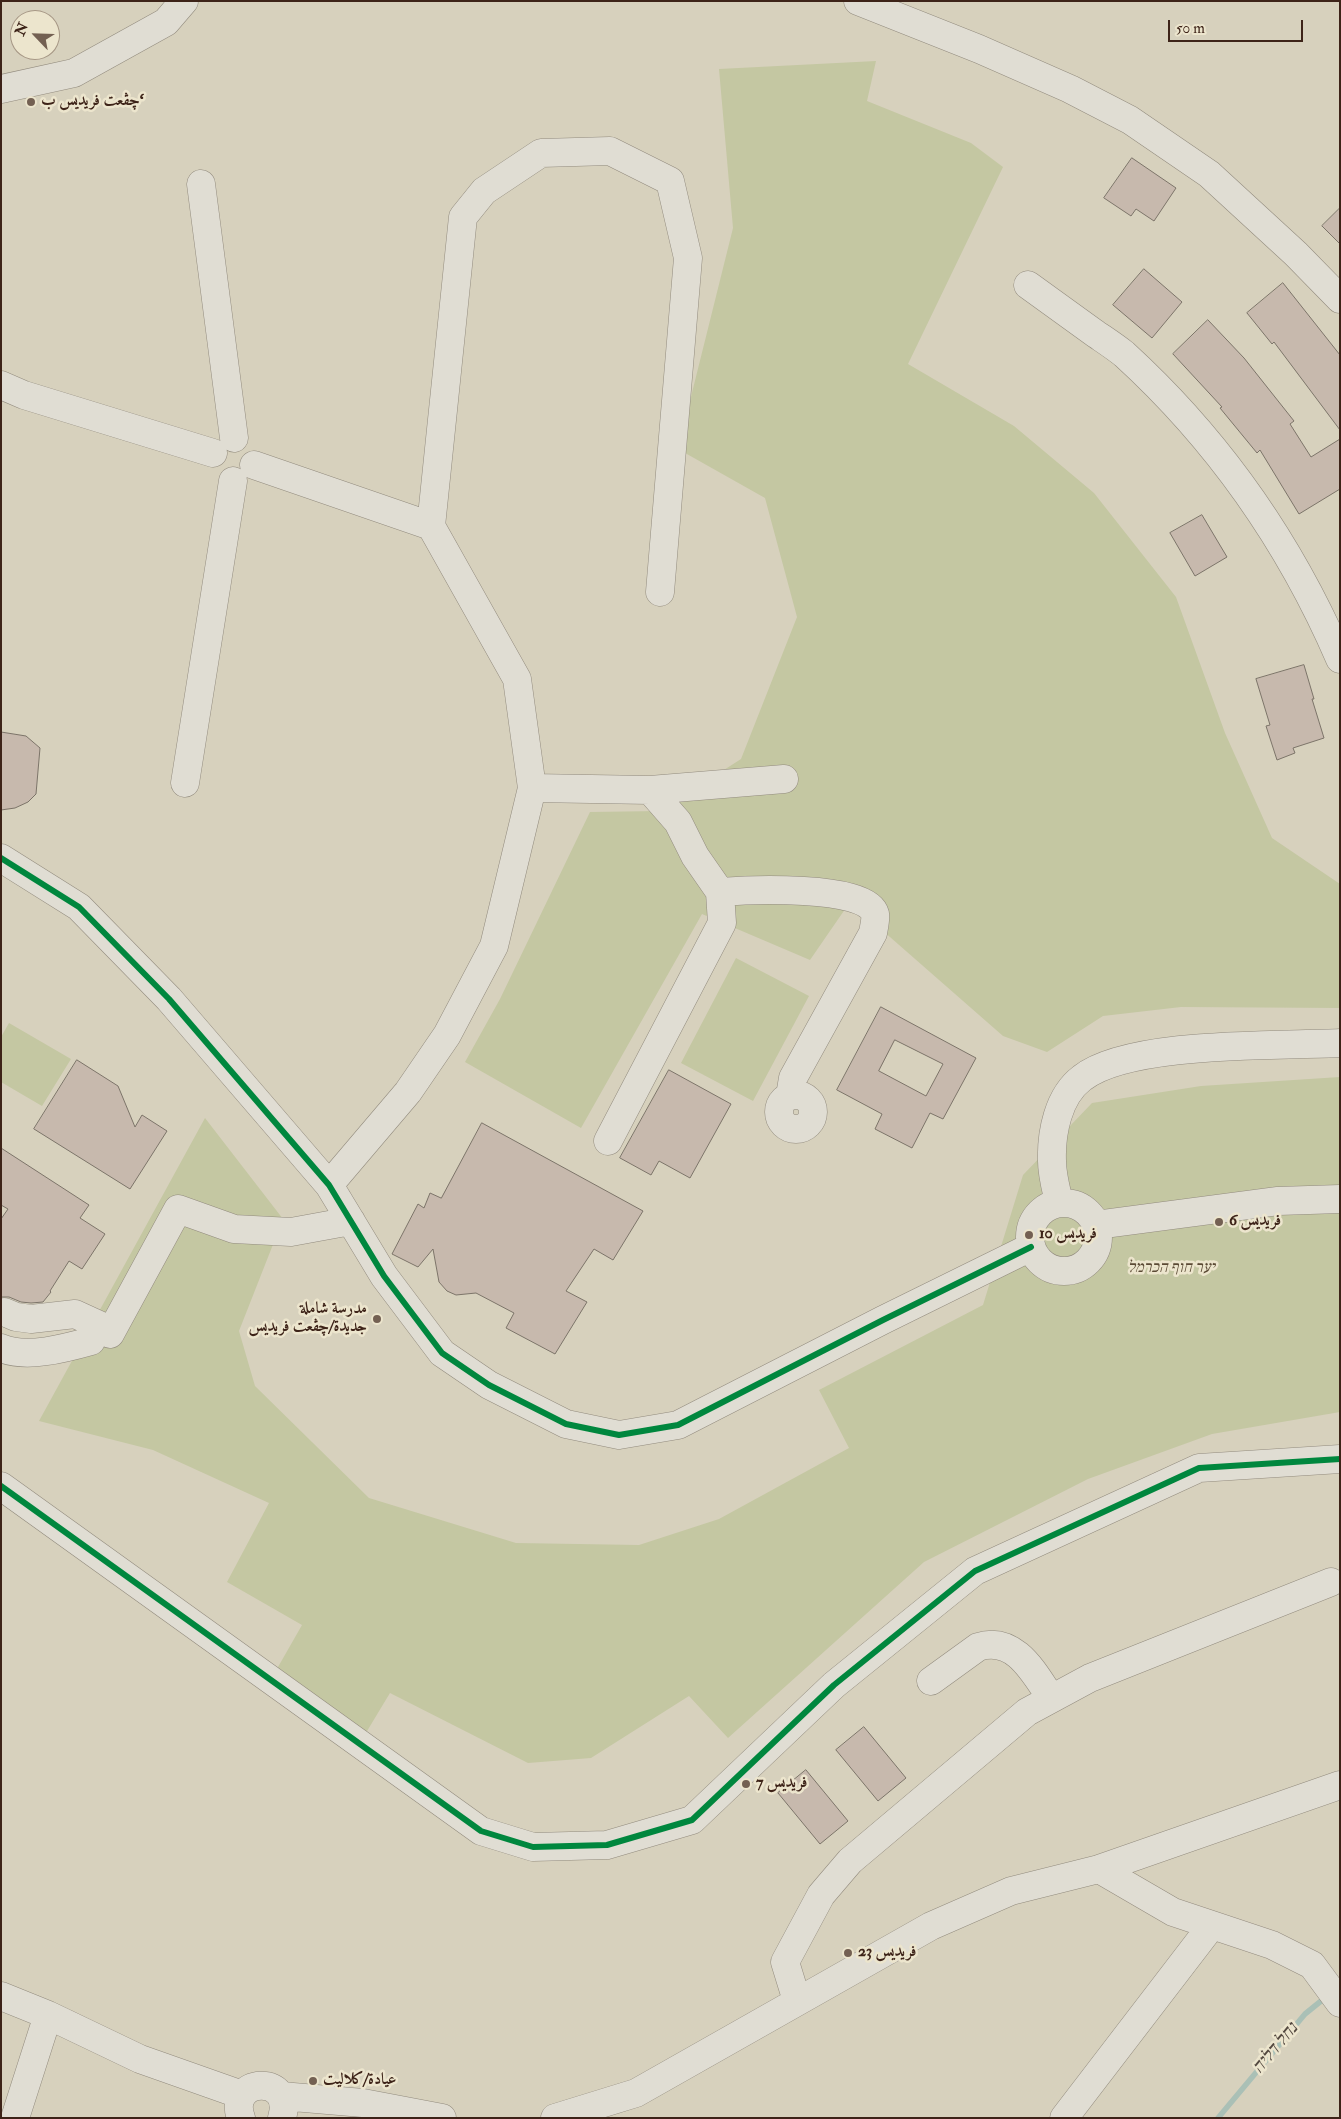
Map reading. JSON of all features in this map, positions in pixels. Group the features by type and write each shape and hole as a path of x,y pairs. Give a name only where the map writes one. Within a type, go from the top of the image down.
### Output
{"street":[{"path":"1,89 74,73 166,22 184,1"},
{"path":"858,1 979,49 1070,89 1130,120 1209,174 1296,254 1340,299"},
{"path":"328,1185 402,1099 419,1076 447,1035 494,946 532,788 516,679 431,526 463,217 484,191 541,153 610,151 670,181 688,258 660,592"},
{"path":"1,386 24,395 224,446 246,442 254,452 254,465 246,477 233,481 227,480 216,472 212,460 224,446 201,184"},
{"path":"1028,285 1122,353 1166,395 1206,438 1246,490 1286,553 1323,620 1340,659"},
{"path":"254,465 431,526"},
{"path":"185,783 233,481"},
{"path":"532,788 650,790 784,779"},
{"path":"608,1141 722,923 720,892 696,856 678,822 650,790"},
{"path":"1,858 79,907 170,998 328,1185 384,1276 442,1353 488,1385 566,1424 619,1435 678,1425 1031,1247"},
{"path":"720,892 739,890 824,891 860,902 872,909 875,914 873,933 793,1078 790,1096"},
{"path":"1059,1202 1052,1163 1053,1137 1057,1118 1066,1097 1081,1078 1101,1067 1130,1058 1175,1051 1340,1044"},
{"path":"1096,1225 1278,1201 1340,1199"},
{"path":"1059,1202 1070,1202 1082,1207 1091,1215 1096,1225 1097,1247 1084,1264 1074,1269 1064,1271 1053,1270 1043,1265 1031,1247 1029,1235 1035,1218 1047,1206 1059,1202"},
{"path":"4,1312 16,1317 31,1319 75,1314 99,1325 110,1334 178,1209 234,1229 291,1232 351,1221"},
{"path":"1,1348 15,1353 28,1354 70,1347 91,1341 99,1325"},
{"path":"1,1486 481,1831 533,1847 607,1844 692,1820 834,1686 975,1571 1199,1468 1340,1459"},
{"path":"797,2001 785,1962 821,1895 850,1861 1009,1725 1051,1698 1090,1678 1331,1582"},
{"path":"931,1681 978,1646 985,1644 998,1645 1014,1651 1023,1657 1051,1698"},
{"path":"555,2118 636,2093 931,1926 1011,1891 1099,1869 1340,1785"},
{"path":"1099,1869 1173,1912 1272,1945 1312,1966 1340,2004"},
{"path":"1064,2118 1212,1925"},
{"path":"1,1996 48,2015 241,2106 254,2086 262,2084 269,2086 281,2107 363,2103 442,2118"},
{"path":"15,2118 48,2015"}],"green space":[{"path":"876,61 867,101 971,143 1003,167 908,364 1014,426 1094,493 1176,597 1225,733 1272,838 1340,884 1340,1008 1181,1007 1103,1016 1047,1052 1003,1036 850,902 810,960 702,914 581,1128 465,1062 500,999 590,812 660,811 741,759 797,617 765,498 678,449 733,228 719,69"},
{"path":"736,958 809,996 753,1101 681,1063"},
{"path":"9,1023 71,1059 42,1106 1,1082 1,1037"},
{"name":"יער חוף הכרמל","path":"1340,1077 1340,1412 1212,1434 1088,1479 924,1562 728,1738 689,1696 591,1758 528,1763 390,1693 358,1746 270,1681 302,1625 227,1582 269,1503 153,1450 39,1421 205,1118 283,1219 239,1331 255,1386 369,1498 516,1543 639,1545 719,1519 849,1448 819,1390 983,1305 1023,1175 1092,1103 1201,1086"}],"building":[{"path":"1132,158 1176,188 1154,221 1136,209 1131,216 1104,198"},
{"path":"1340,208 1340,244 1322,226"},
{"path":"1144,269 1182,302 1152,338 1113,305"},
{"path":"1283,283 1340,355 1340,430 1274,342 1272,344 1247,313"},
{"path":"1208,320 1244,358 1294,421 1290,424 1311,457 1340,439 1340,489 1299,514 1260,450 1257,453 1220,408 1222,407 1173,354"},
{"path":"1202,515 1227,557 1195,576 1170,533"},
{"path":"1304,665 1324,738 1293,748 1295,753 1277,760 1266,726 1270,725 1256,679"},
{"path":"1,732 26,736 40,748 36,794 28,802 15,808 1,810"},
{"path":"881,1007 976,1058 943,1119 930,1113 912,1148 875,1129 882,1114 837,1090","holes":["895,1040 943,1064 926,1096 879,1071"]},
{"path":"77,1060 118,1086 135,1127 142,1115 167,1131 130,1189 34,1129"},
{"path":"669,1070 731,1104 690,1178 659,1161 651,1175 620,1158"},
{"path":"482,1123 643,1211 613,1260 594,1249 566,1291 587,1302 555,1354 506,1328 514,1313 476,1293 456,1295 447,1291 439,1282 433,1249 418,1267 392,1254 418,1204 424,1208 430,1193 441,1198"},
{"path":"1,1148 89,1205 80,1218 105,1234 82,1269 69,1261 43,1302 21,1302 9,1297 1,1297 1,1219 8,1209 1,1205"},
{"path":"864,1727 906,1778 878,1801 836,1750"},
{"path":"806,1770 848,1821 820,1844 778,1793"}],"waterway":[{"name":"נחל דליה","path":"1218,2118 1305,2014 1326,1997"}],"cycle path":[{"path":"1,858 79,907 169,999 329,1185 384,1276 442,1353 489,1385 566,1424 619,1435 678,1425 1031,1247"},
{"path":"1,1486 481,1831 533,1847 607,1845 692,1820 834,1685 975,1571 1199,1468 1340,1459"}],"place":[{"name":"چڤعت فريديس ب‘","path":"31,102"},
{"name":"فريديس 6","path":"1219,1222"},
{"name":"فريديس 10","path":"1029,1235"},
{"name":"مدرسة شاملة جديدة/چڤعت فريديس","path":"377,1319"},
{"name":"فريديس 7","path":"746,1784"},
{"name":"فريديس 23","path":"848,1953"},
{"name":"عيادة/كلاليت","path":"313,2081"}]}
